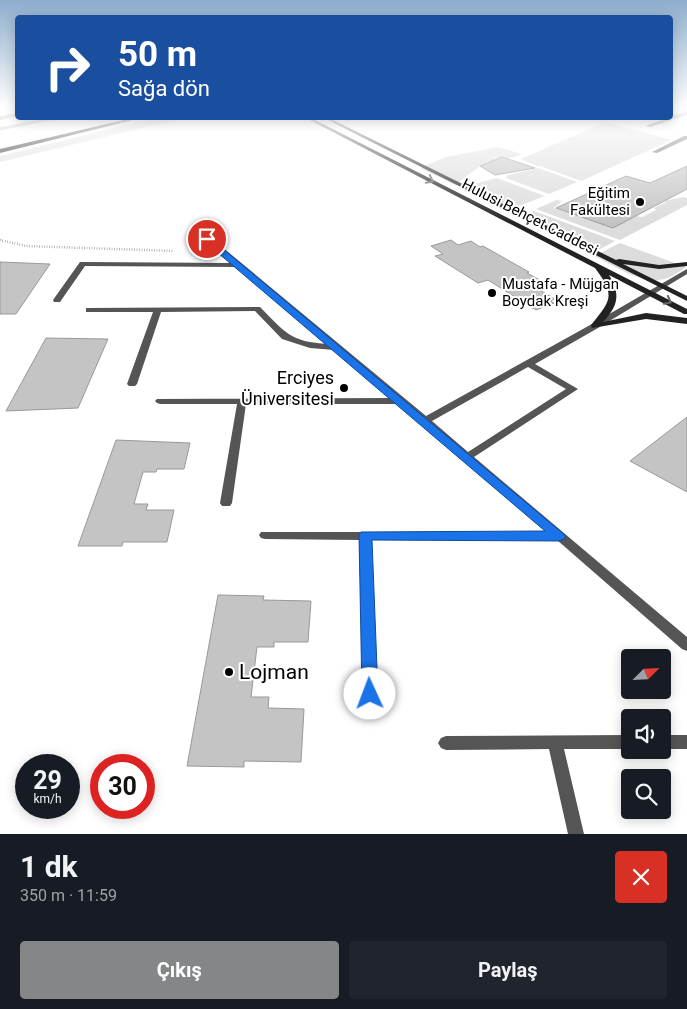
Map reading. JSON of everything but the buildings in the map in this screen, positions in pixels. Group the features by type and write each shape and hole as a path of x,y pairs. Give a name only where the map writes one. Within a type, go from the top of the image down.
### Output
{"main road":[{"path":"0,151 21,146"}],"street":[{"name":"Hulusi Behçet Caddesi","path":"363,146 687,312"},
{"name":"Hulusi Behçet Caddesi","path":"381,146 687,299"},
{"path":"655,152 668,146"},
{"path":"207,239 425,421 687,645"},
{"path":"600,256 648,266 669,267 687,264"},
{"path":"58,300 83,264 237,265"},
{"path":"595,326 612,306 614,297 610,283 597,265"},
{"path":"425,421 595,326 687,271"},
{"path":"89,310 257,310 285,337 291,340 314,346 336,347"},
{"path":"132,384 158,310"},
{"path":"595,326 646,316 687,320"},
{"path":"467,457 573,389 527,363"},
{"path":"160,401 401,401"},
{"path":"226,503 242,401"},
{"path":"265,534 559,536"},
{"path":"366,535 370,694"},
{"path":"446,743 621,742"},
{"path":"671,742 687,742"},
{"path":"555,743 576,834"}],"path":[{"path":"0,240 26,246 183,251"}],"shaded area":[{"path":"41,146 68,146 0,162 0,156"},
{"path":"551,146 659,146 581,181 521,159"},
{"path":"498,147 522,154 512,158 494,158 496,159 480,166 455,185 420,168 446,157"},
{"path":"538,168 577,182 549,194 506,178 508,175"},
{"path":"497,178 545,196 506,211 458,188"},
{"path":"683,197 687,198 687,205 620,240 536,209 556,200 562,201 554,208 613,228 624,220 627,221 636,216 642,217 656,210 654,208 666,202 664,201"},
{"path":"534,211 615,241 591,254 519,217"},
{"path":"620,243 686,267 665,279 646,279 628,274 594,256"}],"place":[{"name":"Eğitim Fakültesi","path":"640,202"},
{"name":"Mustafa - Müjgan Boydak Kreşi","path":"492,293"},
{"name":"Erciyes Üniversitesi","path":"344,388"},
{"name":"Lojman","path":"229,672"}],"route":[{"path":"207,239 559,536 366,535 370,694"}]}
